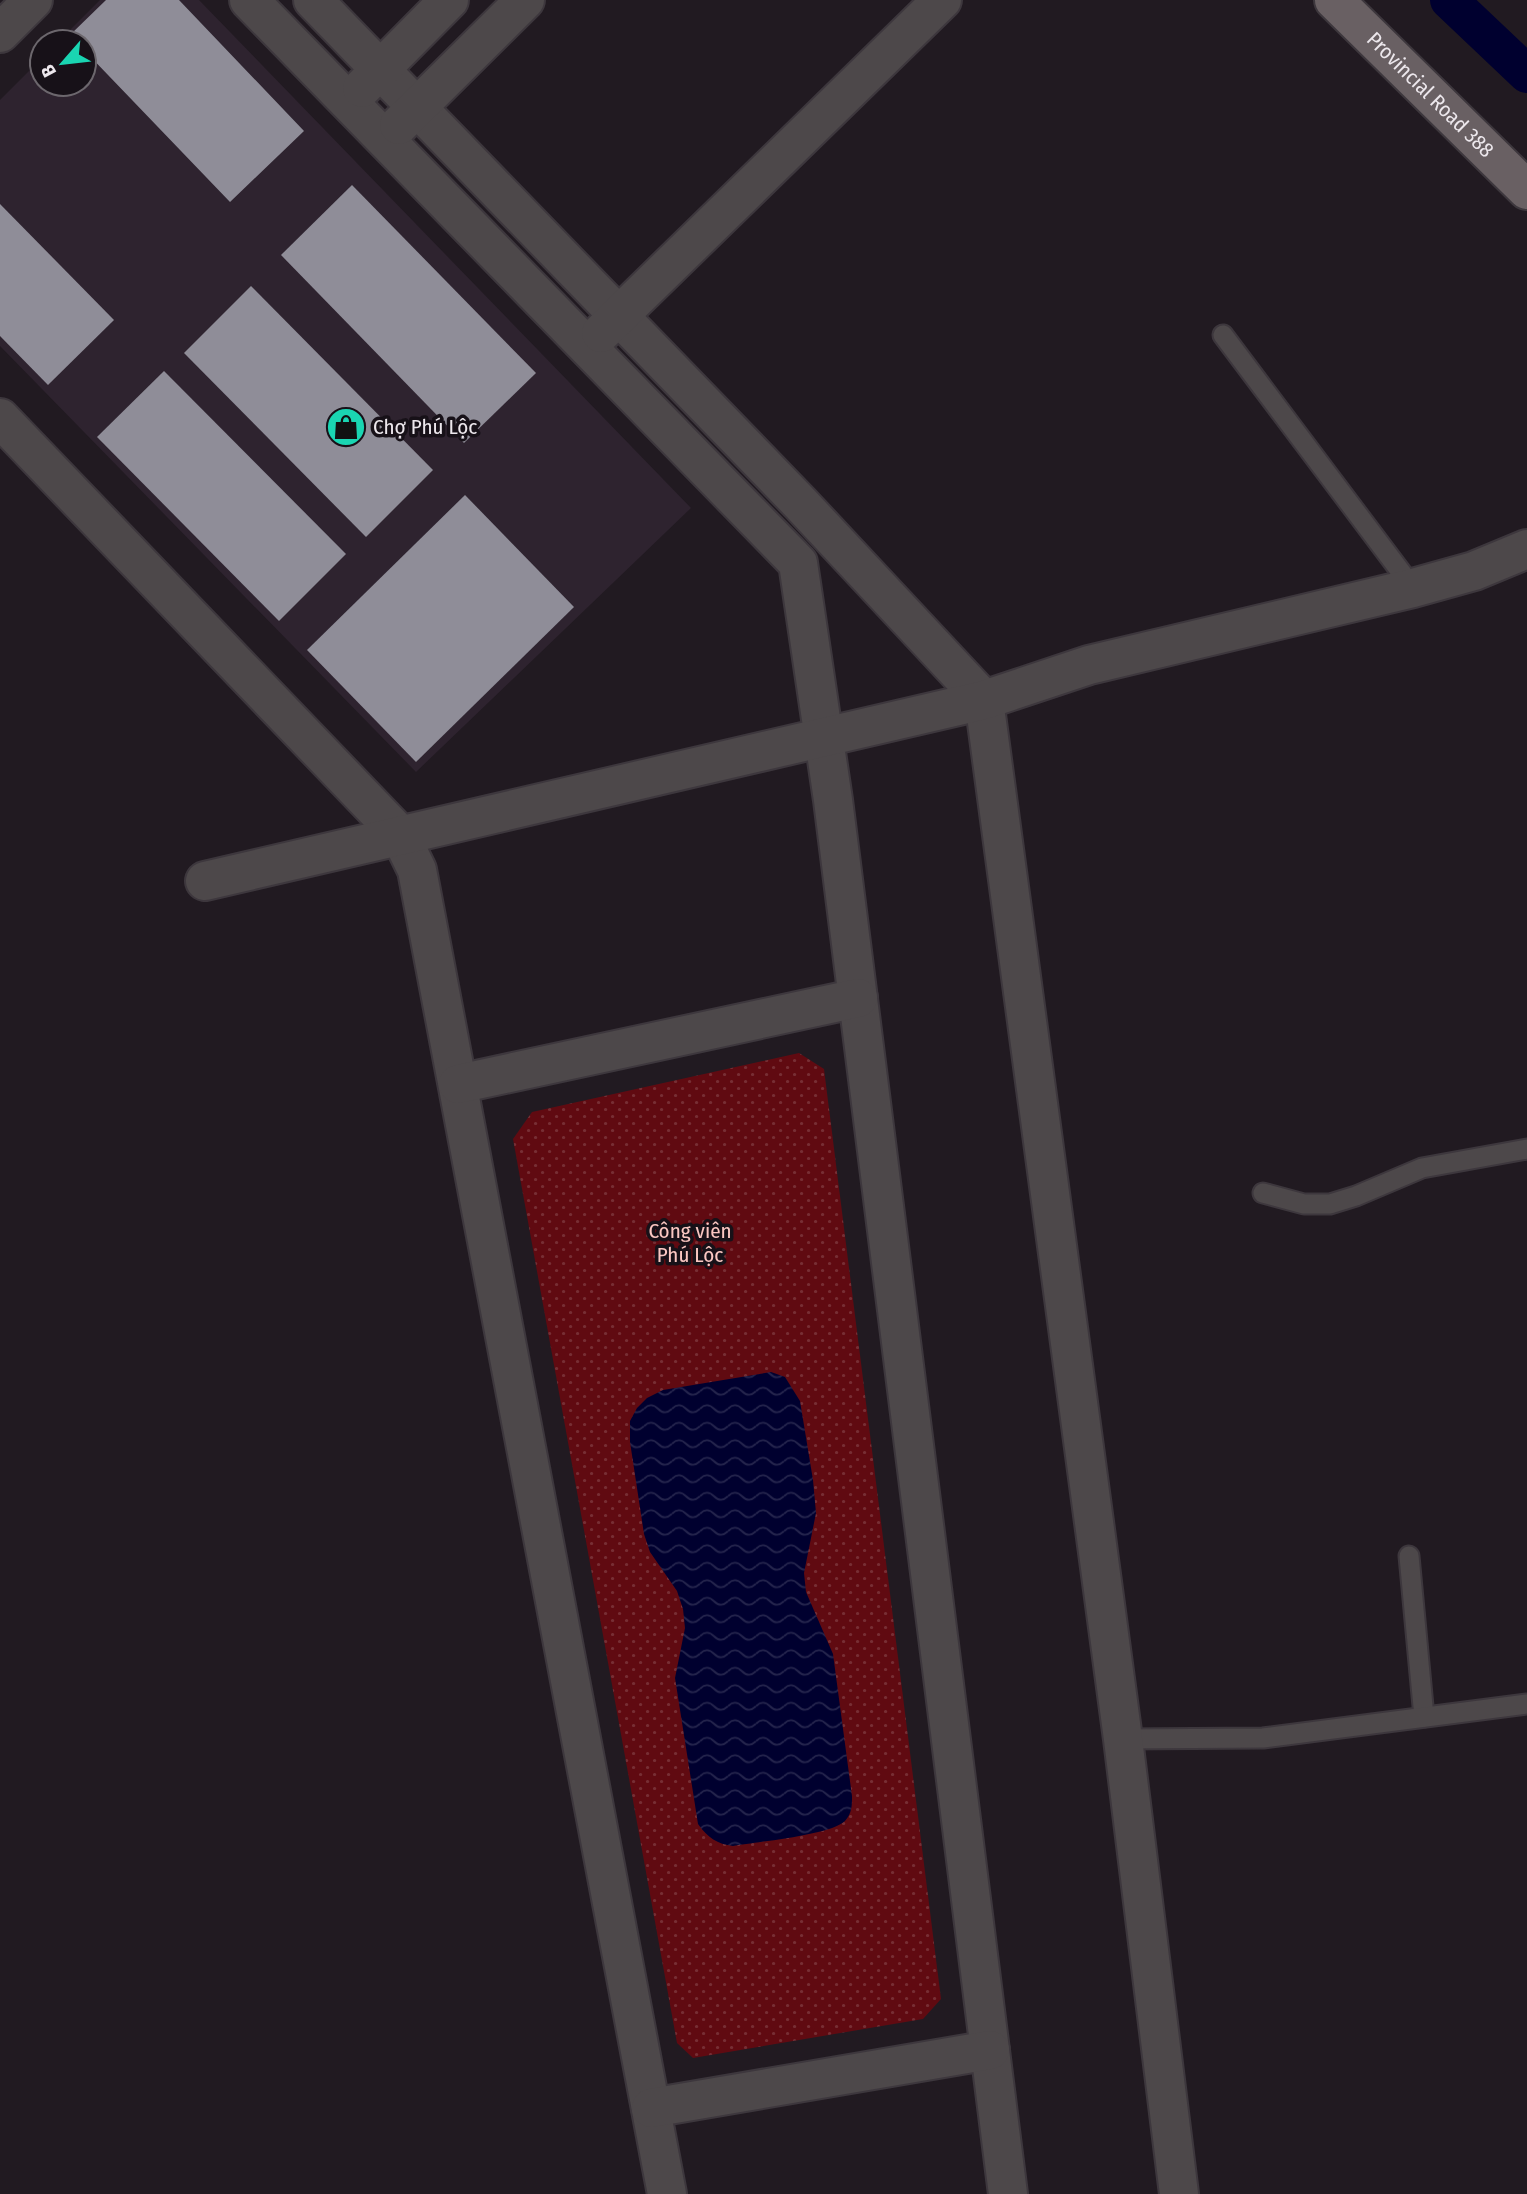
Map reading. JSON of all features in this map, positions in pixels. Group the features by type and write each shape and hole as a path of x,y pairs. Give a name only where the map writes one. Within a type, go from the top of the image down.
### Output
{"main road":[{"name":"Provincial Road 388","path":"1334,0 1527,190"}],"street":[{"path":"0,33 33,0"},
{"path":"249,0 798,564 825,737 1008,2194"},
{"path":"313,0 831,535 984,700 1123,1739 1179,2194"},
{"path":"348,102 449,0"},
{"path":"385,139 525,0"},
{"path":"587,347 942,0"},
{"path":"0,418 400,835 417,870 667,2194"},
{"path":"798,564 831,535"},
{"path":"205,881 984,700 1089,665 1474,572 1527,549"},
{"path":"458,1084 858,999"},
{"path":"651,2108 990,2050"}],"lane":[{"path":"1223,335 1413,588"},
{"path":"1263,1193 1304,1204 1330,1203 1356,1196 1422,1168 1527,1149"},
{"path":"1409,1556 1424,1717"},
{"path":"1123,1739 1263,1738 1527,1704"}],"shaded area":[{"name":"Chợ Phú Lộc","path":"100,0 199,0 691,508 416,772 0,346 0,100 28,72 28,98 98,98 98,28 72,28"}],"green space":[{"name":"Công viên Phú Lộc","path":"799,1053 824,1069 941,1999 923,2019 693,2058 677,2043 513,1139 532,1112"}],"water":[{"path":"771,1372 785,1377 800,1401 816,1513 804,1573 806,1592 833,1654 852,1803 847,1818 837,1826 809,1834 733,1846 713,1840 698,1824 675,1678 685,1628 683,1609 677,1591 650,1552 644,1534 630,1442 630,1421 647,1398 663,1390"}],"building":[{"path":"106,0 179,0 304,131 230,202 98,65 98,28 77,28"},
{"path":"352,185 536,373 464,443 281,255"},
{"path":"0,204 114,320 48,385 0,336"},
{"path":"251,286 433,470 366,537 184,353"},
{"path":"164,371 346,554 279,621 97,437"},
{"path":"465,495 574,607 416,762 307,650"}],"waterway":[{"path":"1449,0 1527,74"}],"place":[{"name":"Chợ Phú Lộc","path":"346,427"}]}
